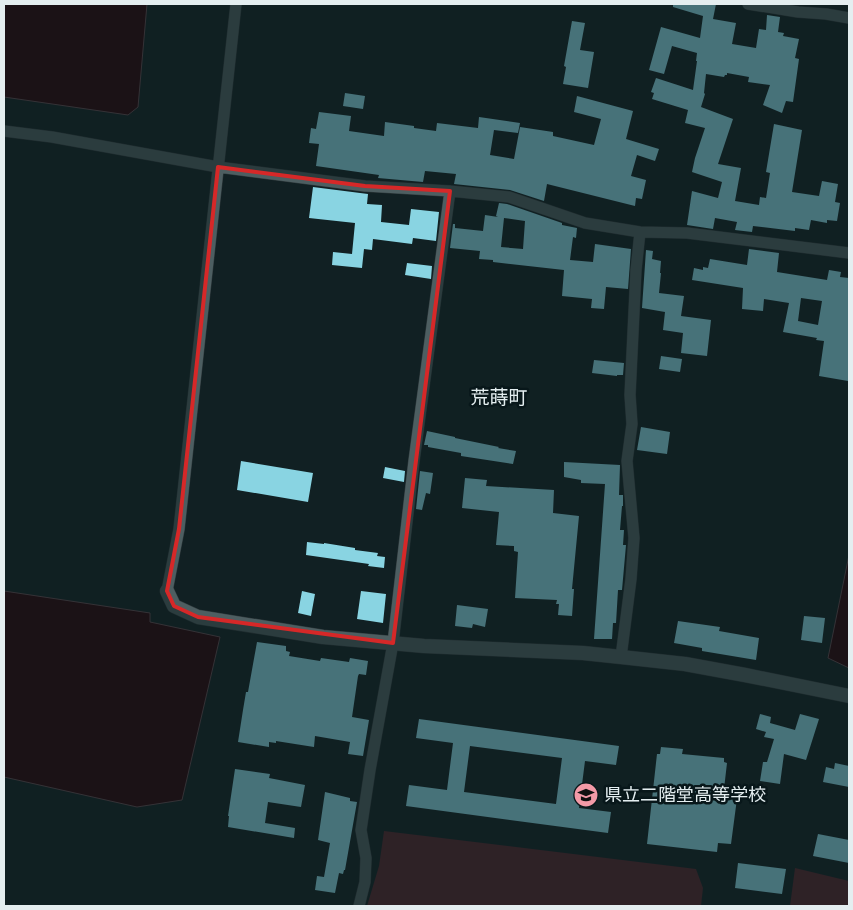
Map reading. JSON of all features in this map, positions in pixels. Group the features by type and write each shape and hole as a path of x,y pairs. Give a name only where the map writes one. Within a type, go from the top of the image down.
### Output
{"street":[{"path":"236,4 179,529 166,591 174,606 198,617 323,637 424,646 583,653 685,664 745,674 849,696"},
{"path":"748,4 849,18"},
{"path":"4,131 62,139 218,167 365,186 509,197 584,223 640,232 687,233 849,253"},
{"path":"359,906 365,882 366,858 361,830 393,643 413,470 450,191"},
{"path":"621,657 634,538 627,461 632,424 630,395 636,270 640,232"}],"highlighted area":[{"path":"218,167 365,186 450,191 393,643 198,617 174,606 167,591 179,529"}],"shaded area":[{"path":"4,4 147,4 138,107 128,115 4,97"},
{"path":"849,555 849,668 828,658"},
{"path":"4,591 150,613 150,622 220,637 182,800 137,807 4,777"},
{"path":"384,831 696,869 703,888 701,906 367,906 379,866"},
{"path":"795,868 849,881 849,906 790,906"}],"building":[{"path":"673,4 716,4 713,19 736,23 732,44 756,48 759,29 766,30 767,15 780,17 778,32 784,33 783,36 799,39 795,58 799,59 793,102 786,101 782,113 763,105 770,85 748,82 749,77 727,73 724,77 706,74 705,94 701,107 733,119 718,164 741,168 735,201 759,205 760,197 766,198 770,173 766,172 774,124 802,130 792,192 819,196 822,181 838,184 835,202 840,203 837,221 827,220 827,223 811,220 809,230 795,228 795,231 753,226 752,232 735,230 737,222 715,218 713,229 687,225 692,191 718,198 722,182 692,172 705,128 685,123 688,110 652,99 654,93 651,92 656,78 693,90 697,53 672,46 664,74 649,70 661,27 700,38 703,16 673,7"},
{"path":"572,21 585,23 580,50 594,52 588,88 563,84 566,67 564,66"},
{"path":"345,93 365,96 363,109 343,106"},
{"path":"577,96 633,111 626,139 659,149 655,161 637,155 631,176 646,180 642,199 636,198 635,206 547,184 544,201 510,190 454,184 456,174 425,171 423,182 378,178 379,175 316,166 319,144 309,143 311,128 316,129 319,112 351,116 349,131 384,136 385,122 436,131 437,123 478,128 479,117 520,123 518,133 494,130 490,155 514,159 520,127 553,132 553,136 594,145 601,119 574,112"},
{"path":"313,187 368,194 367,204 382,205 381,222 409,225 411,209 439,212 436,241 413,238 412,244 373,239 372,250 364,249 362,268 332,265 333,252 352,254 355,223 309,218"},
{"path":"499,203 507,204 562,223 562,225 577,228 576,238 573,237 570,260 593,262 595,244 631,249 628,289 606,287 604,309 591,308 592,299 562,296 564,270 493,262 493,260 479,259 480,251 450,248 453,224 455,224 455,228 483,231 485,215 498,217 496,216","holes":["504,218 525,221 523,249 501,247"]},
{"path":"749,249 779,253 777,272 827,280 829,270 841,272 840,277 849,278 848,381 819,376 824,341 783,332 789,303 764,299 763,311 742,309 743,288 692,280 694,268 703,270 703,267 708,268 710,259 747,265","holes":["801,298 822,301 818,325 798,321"]},
{"path":"646,250 653,251 652,259 661,261 659,293 684,296 681,316 711,320 707,356 681,353 683,333 663,330 665,312 642,308"},
{"path":"407,263 432,266 431,279 405,275"},
{"path":"661,356 682,359 680,372 659,369"},
{"path":"594,360 624,363 623,375 592,373"},
{"path":"641,427 670,432 667,454 637,450"},
{"path":"427,431 516,451 513,464 461,456 461,453 428,447 428,445 424,445"},
{"path":"241,461 313,473 308,502 237,490"},
{"path":"564,462 620,465 619,495 623,495 623,506 620,530 624,530 623,545 626,545 622,590 618,590 616,623 613,623 612,639 594,639 605,484 581,483 581,480 564,477"},
{"path":"385,467 405,471 404,482 383,478"},
{"path":"420,471 433,473 430,494 426,493 422,510 416,509"},
{"path":"465,478 487,480 486,486 554,490 553,513 579,516 572,589 574,589 572,616 558,615 559,604 556,604 557,600 515,598 518,552 514,551 514,546 496,545 499,512 462,508"},
{"path":"307,542 324,543 378,553 377,556 385,557 384,568 306,555"},
{"path":"302,591 315,594 311,616 298,613"},
{"path":"361,591 386,594 383,623 357,619"},
{"path":"457,605 488,609 485,627 473,624 472,628 455,626"},
{"path":"804,616 825,618 822,643 801,640"},
{"path":"678,621 720,627 719,631 759,638 756,660 702,651 702,648 674,643"},
{"path":"257,642 286,646 286,651 290,652 289,656 320,661 321,658 349,662 350,658 368,661 366,675 359,674 358,676 352,717 369,720 363,756 348,754 350,742 315,736 314,747 276,741 276,743 269,742 269,747 238,742"},
{"path":"760,714 771,717 770,723 795,730 800,714 819,719 806,760 784,754 780,784 760,781 763,762 767,762 774,739 764,737 766,732 756,729"},
{"path":"419,719 619,746 616,765 585,761 579,808 611,812 608,833 406,806 409,785 447,790 453,743 416,738","holes":["470,746 562,758 556,804 464,792"]},
{"path":"661,747 683,749 682,754 724,758 724,762 727,763 724,789 738,791 731,844 718,843 717,852 647,844 657,754 660,754"},
{"path":"835,763 849,766 849,787 823,782 826,767 834,769"},
{"path":"235,769 270,774 269,778 305,785 301,807 268,802 265,823 295,828 294,838 228,827"},
{"path":"325,792 350,798 350,801 357,802 345,870 343,874 339,873 335,893 315,890 317,876 324,877 330,843 318,840"},
{"path":"818,834 849,840 849,863 813,856"},
{"path":"738,863 786,869 782,894 735,888"}],"place":[{"name":"県立二階堂高等学校","path":"586,795"}],"district":[{"name":"荒蒔町","path":"499,397"}]}
